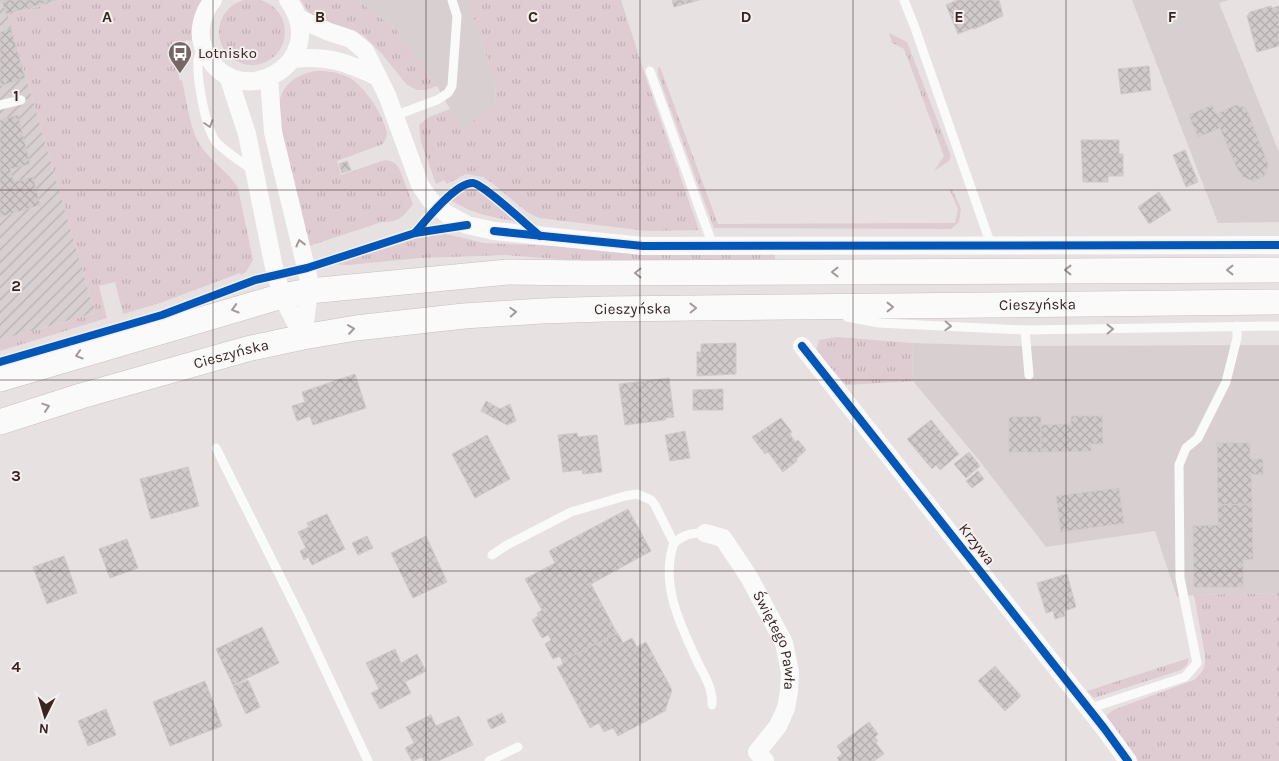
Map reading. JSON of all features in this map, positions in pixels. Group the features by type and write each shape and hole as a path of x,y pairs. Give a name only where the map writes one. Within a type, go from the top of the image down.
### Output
{"main road":[{"path":"0,379 282,296 309,291 508,272 1279,270"},
{"name":"Cieszyńska","path":"0,422 80,396 247,349 356,328 505,313 605,309 796,306 1279,302"}],"street":[{"path":"213,0 205,13 202,23 202,43 207,56 216,68 228,76 241,81 255,82 269,78 282,70 293,59 299,46 298,18 288,0"},
{"path":"298,18 329,32 351,39 365,52 387,96 424,193 437,207 457,221 477,228 643,246 1279,245"},
{"path":"293,59 311,56 333,59 376,76"},
{"path":"228,76 247,134 273,263 282,296 303,337"},
{"path":"269,78 273,132 307,268 309,291 303,337"},
{"name":"Krzywa","path":"802,346 1128,761"},
{"name":"Świętego Pawła","path":"705,533 723,538 749,577 784,643 790,672 789,691 786,708 778,726 757,752 765,761"}],"lane":[{"path":"394,116 438,100 448,93 452,86 457,31 457,16 452,0"},
{"path":"904,0 916,28 991,245"},
{"path":"202,43 198,61 198,76 201,99 209,127 216,142 255,172"},
{"path":"650,72 713,246"},
{"path":"0,105 21,100"},
{"path":"796,306 879,323 1024,330 1279,326"},
{"path":"1088,708 1185,678 1197,663 1180,578 1180,465 1186,448 1198,438 1226,382 1237,338 1237,326"},
{"path":"1024,330 1029,375"},
{"path":"216,448 301,618 368,761"},
{"path":"492,555 507,545 572,512 637,494 651,500 674,543 670,565 670,588 674,606 682,628 712,692 712,705"},
{"path":"674,543 682,536 705,533"},
{"path":"489,761 518,747"}],"shaded area":[{"path":"0,0 62,0 8,15 95,313 0,340"},
{"path":"357,0 468,0 495,82 496,104 462,130 437,86 395,28"},
{"path":"1132,0 1229,0 1219,3 1279,152 1279,222 1218,223"},
{"path":"912,343 1010,346 1279,345 1279,593 1177,597 1155,531 1046,547 978,459 913,381"}],"green space":[{"path":"252,-1 264,2 275,9 282,20 285,32 282,44 275,55 264,62 252,65 240,62 229,55 222,44 219,32 222,20 229,9 240,2"},
{"path":"62,0 203,0 194,39 193,41 186,40 178,60 179,79 182,81 196,138 209,156 238,188 253,260 246,272 241,275 240,273 160,303 123,314 115,282 99,286 107,318 0,351 0,340 95,313 8,15"},
{"path":"301,0 357,0 395,28 437,86 426,90 417,90 407,85 382,54 364,36 344,27 318,19 308,12"},
{"path":"468,0 621,0 699,230 647,231 539,218 527,212 483,177 466,174 447,184 444,180 436,184 421,142 419,125 429,117 450,109 462,129 496,104 495,82"},
{"path":"889,33 907,42 951,156 949,161 934,171 944,156 904,49 892,43"},
{"path":"660,67 718,224 955,223 958,209 950,190 952,189 961,209 959,222 951,229 714,228 658,75 658,68"},
{"path":"316,71 338,73 356,82 378,110 387,133 383,144 337,161 341,175 385,160 391,161 399,168 413,204 397,220 382,222 309,246 278,120 278,110 282,93 286,86 306,73"},
{"path":"470,187 486,193 517,222 475,212 451,200 456,194"},
{"path":"437,233 484,243 561,246 645,255 775,254 775,262 607,263 505,255 420,258 348,265 331,264 411,238"},
{"path":"837,337 912,343 913,381 846,385 816,351 819,340"},
{"path":"1279,593 1279,761 1138,761 1108,722 1107,715 1113,710 1194,680 1202,672 1205,655 1194,595"},
{"path":"1189,658 1187,665 1181,670 1094,698 1087,691"}],"building":[{"path":"2,0 56,0 6,14"},
{"path":"672,0 699,0 674,7"},
{"path":"957,0 999,0 1003,16 958,34 946,5"},
{"path":"1271,6 1272,8 1279,6 1279,46 1257,52 1247,16 1250,12"},
{"path":"11,29 25,78 0,86 0,32"},
{"path":"1149,66 1151,90 1121,94 1118,69"},
{"path":"1212,105 1216,114 1236,105 1246,108 1268,164 1263,177 1253,181 1243,177 1236,166 1220,128 1198,137 1189,115"},
{"path":"18,115 30,164 10,169 14,182 33,177 40,205 0,217 0,120"},
{"path":"1081,140 1119,140 1119,154 1123,154 1123,176 1108,176 1108,182 1083,182"},
{"path":"1185,150 1198,182 1186,187 1173,155"},
{"path":"347,161 351,170 342,173 339,164"},
{"path":"1159,192 1171,210 1149,224 1138,207"},
{"path":"736,343 736,374 697,376 697,352 701,352 701,344"},
{"path":"355,374 366,408 313,425 310,416 297,421 292,406 305,402 302,392"},
{"path":"669,378 674,417 665,418 665,420 625,425 619,384"},
{"path":"723,389 723,410 693,410 693,390"},
{"path":"486,401 500,409 510,404 516,421 507,425 481,411"},
{"path":"1041,416 1041,452 1009,452 1009,417"},
{"path":"1071,416 1102,416 1103,444 1091,444 1091,451 1041,452 1041,425 1071,424"},
{"path":"781,418 792,432 790,434 795,442 798,440 806,450 796,459 797,461 783,472 768,452 765,454 752,437"},
{"path":"931,420 959,454 940,470 936,465 932,469 907,439"},
{"path":"685,431 690,458 670,461 665,435"},
{"path":"577,433 578,437 597,435 602,472 583,474 582,470 563,472 558,435"},
{"path":"487,435 510,479 475,498 452,454"},
{"path":"1217,443 1250,443 1250,459 1263,459 1263,475 1251,474 1252,504 1218,505"},
{"path":"969,452 980,466 966,478 954,464"},
{"path":"188,467 199,506 151,519 140,479"},
{"path":"978,471 984,479 972,488 966,481"},
{"path":"1119,488 1124,523 1061,532 1056,496"},
{"path":"1252,504 1253,559 1243,560 1243,587 1194,587 1193,526 1218,525 1218,505"},
{"path":"628,509 651,551 591,584 617,633 562,661 560,656 553,659 545,644 551,640 548,635 542,638 532,620 542,610 525,579 555,563 549,551"},
{"path":"327,514 345,549 312,565 308,557 304,560 300,551 306,548 298,532 309,527 307,523"},
{"path":"367,536 373,548 358,555 352,543"},
{"path":"426,536 447,582 413,598 391,553"},
{"path":"127,539 138,568 110,578 99,549"},
{"path":"64,556 77,593 47,604 33,567"},
{"path":"1067,574 1076,607 1064,611 1065,616 1055,619 1053,611 1046,613 1037,583"},
{"path":"262,627 279,663 233,685 216,649"},
{"path":"618,633 623,643 632,638 637,647 646,642 672,690 665,711 618,736 613,728 604,732 599,723 590,728 557,667 563,664 562,661"},
{"path":"395,649 401,663 417,654 426,671 405,682 411,693 380,709 371,693 379,689 366,663"},
{"path":"995,666 1021,696 1005,711 978,681"},
{"path":"248,680 260,707 246,714 233,686"},
{"path":"205,681 222,726 170,746 153,702"},
{"path":"106,709 116,735 88,746 78,721"},
{"path":"502,713 506,722 491,729 487,720"},
{"path":"431,715 436,726 459,716 473,745 438,761 424,761 422,757 412,761 405,748 414,743 406,727"},
{"path":"869,722 878,734 875,737 878,741 876,743 884,754 874,761 838,761 837,758 842,754 837,746"}],"cycle path":[{"path":"415,233 450,195 466,184 473,183 496,198 540,236"},
{"path":"0,362 162,315 255,280 307,268 415,233 467,225"},
{"path":"494,231 643,246 1279,245"},
{"path":"802,346 1104,728 1128,761"}],"place":[{"name":"Lotnisko","path":"180,74"}]}
